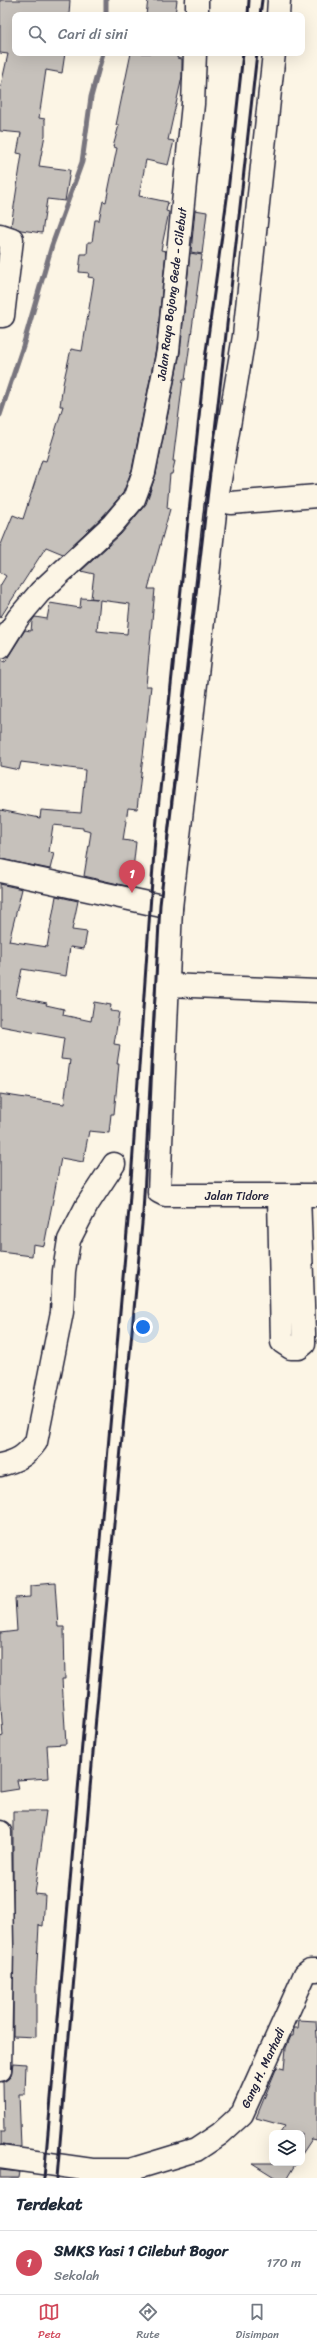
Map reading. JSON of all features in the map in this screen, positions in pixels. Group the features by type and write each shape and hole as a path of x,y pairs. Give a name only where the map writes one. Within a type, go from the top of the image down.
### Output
{"street":[{"path":"196,12 197,0"},
{"path":"278,12 279,0"},
{"name":"Jalan Raya Bojong Gede - Cilebut","path":"0,647 18,618 40,592 112,525 134,499 144,472 168,351 193,104 195,56"},
{"path":"274,56 244,336 216,504 171,908 167,985 317,991"},
{"path":"0,235 12,239 3,316 0,316"},
{"path":"232,503 317,496"},
{"path":"0,871 171,908"},
{"name":"Jalan Tidore","path":"167,985 159,1192 165,1195 298,1195"},
{"path":"0,1465 15,1462 25,1456 36,1442 62,1312 64,1271 69,1240 87,1205 114,1164"},
{"path":"298,1195 304,1344 299,1348 290,1348 282,1342 298,1195"},
{"path":"0,1832 2,1945 0,2070"},
{"name":"Gang H. Marhadi","path":"0,2158 92,2170 130,2170 196,2150 220,2134 242,2114 305,1974 310,1970 317,1970"}],"building":[{"path":"0,0 70,0 69,12 12,12 12,56 65,56 62,73 46,70 39,118 45,119 45,135 39,166 70,170 65,201 47,199 42,233 21,230 11,226 22,154 17,153 21,133 0,131 0,90 8,54 0,53"},
{"path":"148,0 177,0 175,12 146,12"},
{"path":"130,56 177,56 177,58 182,59 182,77 168,140 174,141 168,165 146,160 139,196 168,202 166,211 169,212 161,250 166,251 156,349 132,469 123,493 103,516 63,554 46,547 0,618 0,586 6,576 0,572 0,547 13,515 23,519 42,460 46,461 63,406 60,406 63,384 71,349 82,351 94,278 88,277 89,273 79,272 81,254 87,254 88,242 92,242 95,220 99,220 103,201 106,202 117,148 113,147 119,125 116,125"},
{"path":"195,210 207,212 202,254 191,252"},
{"path":"190,253 202,255 185,380 183,380 173,461 175,461 172,474 170,474 167,508 170,509 148,589 155,589 146,686 151,686 137,809 128,808 123,840 136,842 131,887 84,876 91,832 83,830 83,828 53,825 49,852 54,853 50,869 0,859 0,810 40,818 41,810 81,813 85,770 21,762 19,770 0,766 0,660 5,662 25,630 31,631 32,621 35,617 47,619 50,603 80,608 81,598 98,599 91,598 94,574 81,571 121,534 146,504 156,474 180,353","holes":["100,600 130,604 127,634 97,631"]},
{"path":"0,884 22,889 9,941 47,947 56,896 78,901 72,930 87,932 84,949 70,947 66,976 22,969 16,997 47,1003 46,1005 64,1009 63,1015 91,1021 94,1002 111,1005 110,1011 119,1012 114,1044 120,1045 117,1064 119,1064 114,1114 111,1114 109,1133 89,1131 83,1162 61,1158 44,1246 33,1244 32,1256 0,1252 0,1094 64,1104 70,1060 61,1059 64,1038 0,1026"},
{"path":"55,1583 58,1627 64,1627 65,1679 62,1679 66,1744 47,1745 49,1778 17,1780 19,1789 0,1792 0,1737 3,1736 0,1693 0,1633 17,1631 15,1598 30,1597 30,1585"},
{"path":"13,1811 46,1811 35,1894 45,1895 43,1926 39,1925 36,1982 36,2037 13,2036"},
{"path":"299,2020 316,2021 317,2140 312,2139 305,2150 305,2130 282,2130 285,2126 256,2118 277,2067 284,2069 286,2048 291,2036 293,2036 294,2028 298,2028"},
{"path":"13,2063 26,2064 25,2094 19,2094 21,2147 0,2145 0,2132 4,2132 3,2082 11,2076"},
{"path":"252,2163 269,2163 269,2166 294,2166 287,2178 276,2178"},
{"path":"0,2170 20,2172 19,2178 0,2178"}],"waterway":[{"path":"106,0 106,12"},
{"path":"0,415 23,346 52,245 82,162 91,97 102,56"}],"railway":[{"path":"248,12 249,0"},
{"path":"260,12 262,0"},
{"path":"44,2178 129,1209 155,838 205,359 228,191 243,56"},
{"path":"57,2178 96,1717 143,1213 160,905 257,56"}],"place":[{"name":"SMKS Yasi 1 Cilebut Bogor","path":"132,893"}]}
